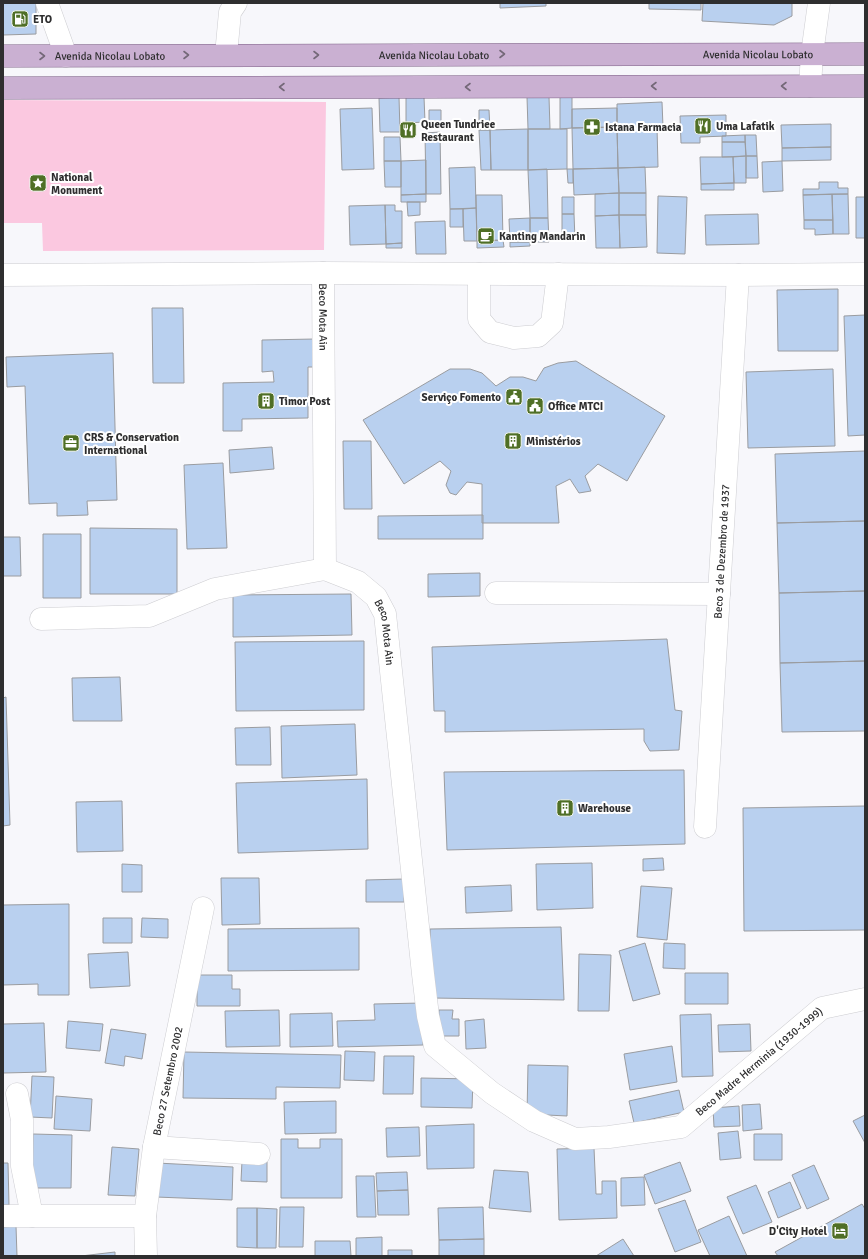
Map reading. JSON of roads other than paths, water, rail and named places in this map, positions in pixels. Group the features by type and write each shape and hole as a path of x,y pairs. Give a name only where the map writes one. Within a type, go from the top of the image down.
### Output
{"main road":[{"name":"Avenida Nicolau Lobato","path":"3,56 865,54"},
{"path":"3,88 865,86"}],"street":[{"path":"47,3 66,56"},
{"path":"226,55 230,12 236,3"},
{"path":"810,86 812,54 819,3"},
{"path":"3,275 323,272 738,275 865,274"},
{"name":"Beco Mota Ain","path":"323,272 325,569 358,582 376,597 385,614 423,974 428,1016 436,1046 492,1093 534,1121 575,1140 681,1127"},
{"path":"480,274 480,319 490,332 514,338 538,336 552,323 558,274"},
{"name":"Beco 3 de Dezembro de 1937","path":"705,827 738,275"},
{"path":"41,620 149,616 215,589 325,569"},
{"path":"496,593 719,594"},
{"name":"Beco 27 Setembro 2002","path":"146,1256 145,1216 154,1147 203,908"},
{"name":"Beco Madre Herminia (1930-1999)","path":"681,1127 822,1008 865,999"},
{"path":"17,1094 22,1120 22,1166 32,1216"},
{"path":"154,1147 259,1154"},
{"path":"3,1216 145,1216"}],"place":[{"name":"ETO","path":"20,19"},
{"name":"Uma Lafatik","path":"703,126"},
{"name":"Istana Farmacia","path":"592,127"},
{"name":"Queen Tundriee Restaurant","path":"408,130"},
{"name":"National Monument","path":"38,183"},
{"name":"Kanting Mandarin","path":"486,236"},
{"name":"Serviço Fomento","path":"514,397"},
{"name":"Timor Post","path":"266,401"},
{"name":"Office MTCI","path":"535,406"},
{"name":"Ministérios","path":"513,441"},
{"name":"CRS & Conservation International","path":"71,443"},
{"name":"Warehouse","path":"565,808"},
{"name":"D'City Hotel","path":"840,1231"}]}
